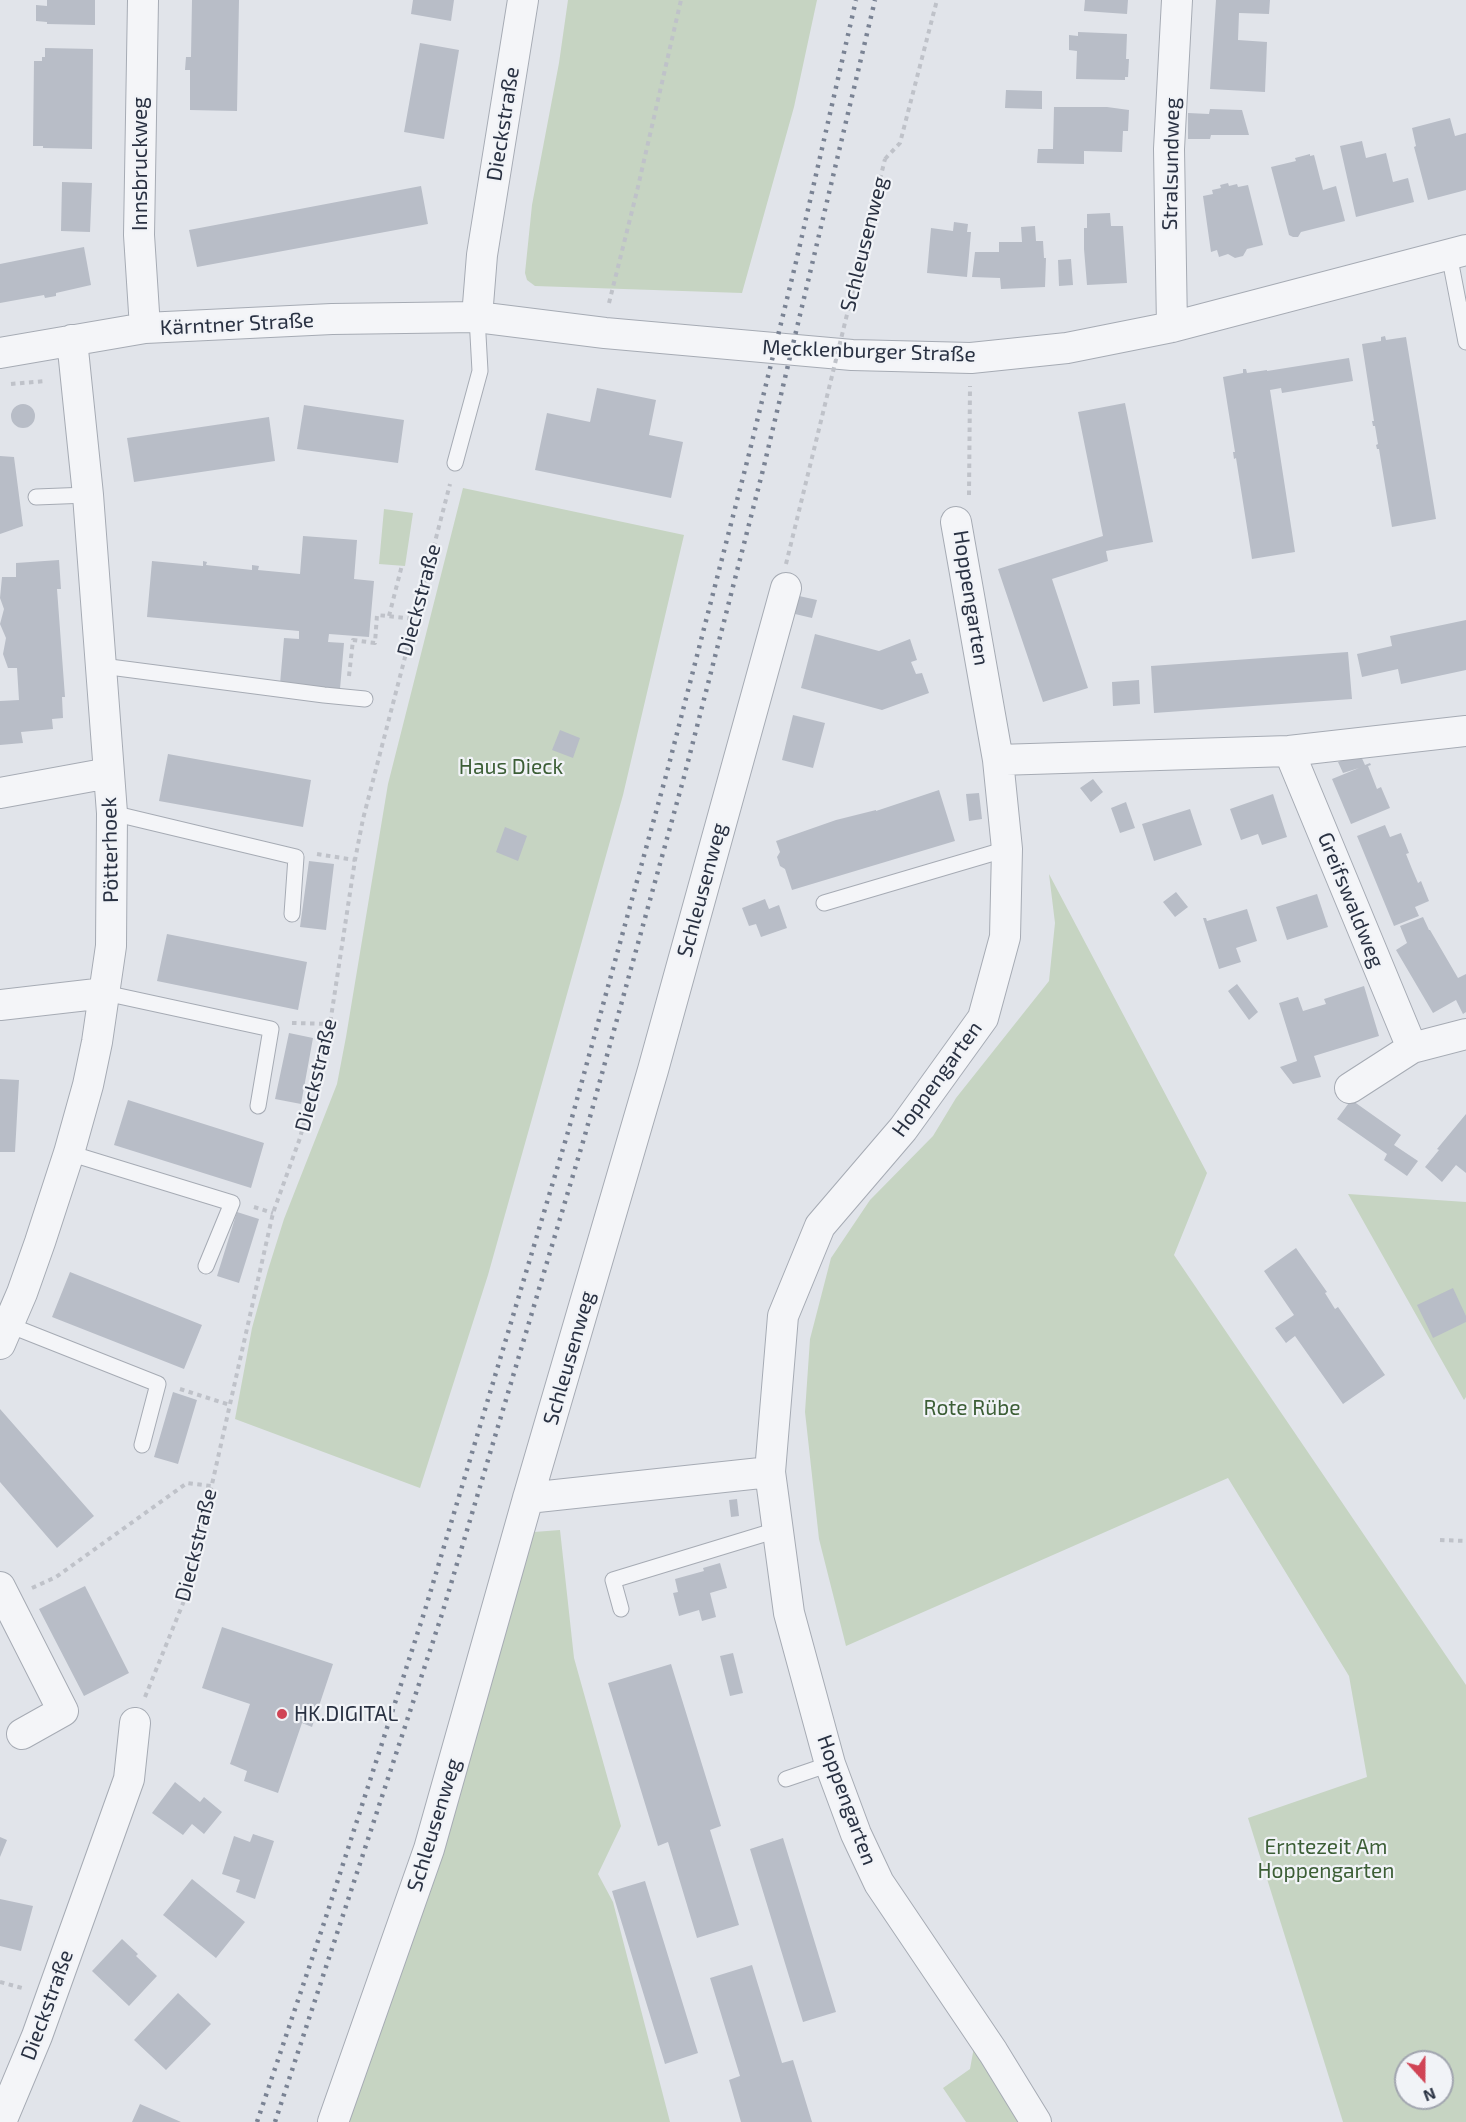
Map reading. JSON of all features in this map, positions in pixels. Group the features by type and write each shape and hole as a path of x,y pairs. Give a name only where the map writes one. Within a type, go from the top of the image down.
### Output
{"street":[{"name":"Innsbruckweg","path":"143,0 139,235 145,328"},
{"name":"Dieckstraße","path":"477,317 482,255 523,0"},
{"name":"Stralsundweg","path":"1172,327 1169,149 1177,0"},
{"name":"Mecklenburger Straße","path":"477,317 605,333 852,355 971,358 1067,348 1172,327 1457,252"},
{"name":"Kärntner Straße","path":"0,353 145,328 332,319 477,317"},
{"name":"Pötterhoek","path":"5,1335 22,1293 69,1153 90,1074 111,946 112,813 88,495 72,340"},
{"name":"Hoppengarten","path":"956,522 998,760 1007,849 1005,938 983,1018 903,1129 820,1226 783,1316 770,1472 789,1613 830,1764 856,1834 879,1883 993,2052 1036,2122"},
{"name":"Schleusenweg","path":"333,2122 429,1849 528,1498 653,1070 786,576"},
{"path":"998,760 1289,751 1463,739"},
{"name":"Greifswaldweg","path":"1289,751 1412,1048"},
{"path":"0,793 109,773"},
{"path":"0,1005 105,993"},
{"path":"1350,1088 1374,1070 1412,1048 1466,1034"},
{"path":"528,1498 770,1472"},
{"path":"3,1594 63,1711 22,1734"},
{"name":"Dieckstraße","path":"1,2122 37,2036 129,1779 135,1723"}],"lane":[{"path":"1457,252 1466,342"},
{"name":"Dieckstraße","path":"455,463 480,370 477,317"},
{"path":"36,497 88,495"},
{"path":"102,666 365,699"},
{"path":"112,813 296,857 292,914"},
{"path":"824,903 1007,849"},
{"path":"105,993 272,1029 258,1106"},
{"path":"69,1153 232,1203 206,1266"},
{"path":"5,1335 159,1384 142,1445"},
{"path":"621,1609 613,1580 777,1530"},
{"path":"786,1779 830,1764"}],"path":[{"path":"605,333 610,297 681,0"},
{"name":"Schleusenweg","path":"786,576 885,159 900,143 937,0"},
{"path":"5,385 76,378"},
{"name":"Hoppengarten","path":"956,522 968,522 969,420"},
{"name":"Dieckstraße","path":"135,1723 188,1591 273,1213 300,1138 330,1024 355,860 366,808 455,463"},
{"path":"389,616 402,565"},
{"path":"346,697 352,640 375,643 377,615 414,619"},
{"path":"296,857 306,853 355,860"},
{"path":"290,1023 330,1024"},
{"path":"257,1208 273,1213"},
{"path":"159,1384 230,1405"},
{"path":"3,1594 56,1577 187,1483 211,1486"},
{"path":"1440,1540 1466,1541"}],"green space":[{"path":"568,0 817,0 794,107 742,293 535,286 527,280 525,273 532,205 559,63"},
{"name":"Haus Dieck","path":"463,488 684,535 623,795 488,1275 420,1488 235,1419 252,1328 268,1270 284,1219 337,1084 388,784"},
{"path":"384,509 413,513 405,566 379,564"},
{"path":"1049,874 1207,1173 1174,1255 1466,1685 1466,2122 1343,2122 1248,1818 1367,1777 1349,1676 1228,1478 846,1646 819,1539 805,1412 810,1339 831,1258 870,1200 933,1136 956,1098 1049,981 1055,923"},
{"path":"1348,1194 1466,1202 1466,1397 1464,1400"},
{"path":"560,1530 574,1658 621,1826 598,1874 613,1902 670,2122 349,2122 441,1854 534,1532"},
{"path":"974,2047 1023,2122 966,2122 943,2088 970,2069"}],"building":[{"path":"47,0 95,0 95,25 47,24 47,22 36,21 36,5 47,6"},
{"path":"192,0 239,0 237,111 190,110 190,70 185,70 186,57 191,57"},
{"path":"413,0 454,0 451,21 411,14"},
{"path":"1085,0 1128,0 1127,14 1084,11"},
{"path":"1216,0 1270,0 1269,14 1239,13 1238,40 1267,42 1265,92 1210,89"},
{"path":"1078,32 1127,34 1128,77 1125,77 1125,80 1076,79 1077,51 1069,50 1069,35 1078,36"},
{"path":"420,43 459,50 444,139 404,132"},
{"path":"45,48 93,49 92,149 33,146 34,61 42,61 42,57 45,57"},
{"path":"1006,90 1042,91 1042,109 1005,108"},
{"path":"1054,107 1107,107 1129,110 1128,131 1123,131 1122,152 1084,151 1084,164 1037,163 1038,149 1053,149"},
{"path":"1210,109 1242,110 1249,135 1211,135 1210,139 1188,139 1188,113 1209,114"},
{"path":"1450,118 1455,136 1466,133 1466,190 1428,200 1414,147 1416,146 1412,128"},
{"path":"1362,141 1366,158 1386,153 1393,182 1408,178 1414,202 1356,217 1340,146"},
{"path":"1310,154 1310,156 1314,155 1323,190 1336,186 1345,221 1301,232 1298,237 1293,237 1289,235 1271,167 1296,161 1295,158"},
{"path":"62,182 92,183 90,232 61,231"},
{"path":"1228,183 1229,186 1237,184 1238,187 1248,185 1263,245 1247,249 1243,256 1235,258 1228,254 1219,257 1217,250 1211,252 1203,196 1213,194 1212,190"},
{"path":"421,186 428,224 197,267 189,230"},
{"path":"1110,213 1111,226 1123,226 1127,283 1087,285 1084,228 1087,228 1087,214"},
{"path":"954,222 968,224 967,232 971,232 967,277 927,273 931,228 953,231"},
{"path":"1035,226 1036,241 1043,241 1044,258 1046,258 1045,287 1001,289 1000,278 972,277 975,252 999,252 999,242 1022,242 1021,227"},
{"path":"84,247 91,285 56,293 56,296 45,298 44,295 0,303 0,264"},
{"path":"1071,259 1073,285 1059,286 1058,260"},
{"path":"1385,336 1386,340 1406,337 1436,519 1392,527 1379,449 1376,445 1378,444 1375,426 1372,421 1374,421 1362,344 1381,341 1381,337"},
{"path":"1349,358 1353,381 1282,393 1281,388 1270,390 1295,552 1252,559 1236,458 1234,459 1233,452 1235,452 1223,377 1243,373 1243,369 1246,369 1247,373 1267,371"},
{"path":"597,388 656,400 649,435 683,442 671,498 535,470 547,413 590,422"},
{"path":"1125,403 1153,542 1106,551 1108,561 1052,579 1088,688 1043,702 998,569 1103,536 1078,412"},
{"path":"23,404 31,408 35,416 31,424 23,428 15,424 11,416 15,408"},
{"path":"304,405 404,420 398,463 297,449"},
{"path":"269,417 275,461 134,482 127,438"},
{"path":"0,456 14,457 23,526 0,534"},
{"path":"303,536 357,540 354,579 374,581 369,637 329,634 328,642 344,643 340,689 280,684 284,638 299,639 299,631 147,617 152,561 203,566 203,561 207,562 206,565 252,570 252,565 259,566 258,570 300,574"},
{"path":"59,560 61,589 57,589 65,697 62,697 63,718 52,719 53,729 21,732 23,743 0,745 0,701 19,700 17,668 8,668 3,654 6,638 0,624 4,609 0,598 2,577 16,577 16,563"},
{"path":"799,596 817,600 812,618 795,614"},
{"path":"1466,620 1466,670 1401,684 1398,669 1362,677 1357,654 1392,646 1390,636"},
{"path":"815,634 879,651 910,639 917,660 911,662 916,674 922,673 929,693 882,710 801,688"},
{"path":"1348,652 1352,699 1154,713 1151,666"},
{"path":"1139,680 1140,704 1113,706 1112,682"},
{"path":"793,715 825,723 813,768 782,760"},
{"path":"560,730 580,738 573,758 552,750"},
{"path":"168,754 311,780 303,827 159,801"},
{"path":"1360,754 1365,765 1370,763 1371,765 1368,766 1377,789 1381,787 1390,808 1351,824 1332,779 1359,768 1343,773 1338,762"},
{"path":"1093,779 1103,792 1091,802 1080,788"},
{"path":"939,790 955,841 792,890 785,869 780,866 777,857 780,852 776,841 836,820 876,811"},
{"path":"979,793 982,819 969,821 966,794"},
{"path":"1273,794 1287,837 1262,845 1258,834 1241,840 1230,809"},
{"path":"1126,802 1135,828 1120,833 1111,808"},
{"path":"1190,809 1202,845 1154,861 1142,824"},
{"path":"1385,825 1390,837 1401,833 1409,853 1406,854 1412,869 1418,883 1421,881 1429,901 1415,907 1419,916 1394,926 1357,836"},
{"path":"505,827 527,836 518,861 496,852"},
{"path":"309,861 334,864 326,930 300,927"},
{"path":"1176,892 1188,907 1175,917 1163,902"},
{"path":"1317,894 1328,927 1287,940 1276,907"},
{"path":"765,899 769,909 779,905 787,928 761,937 756,924 749,926 742,908"},
{"path":"1247,909 1257,941 1236,948 1241,962 1219,969 1203,918 1207,921"},
{"path":"1423,917 1458,978 1466,974 1466,1012 1463,1014 1456,1000 1433,1013 1396,950 1407,943 1400,926"},
{"path":"167,934 307,962 298,1010 157,981"},
{"path":"1237,984 1258,1012 1249,1020 1228,991"},
{"path":"1364,986 1379,1036 1314,1056 1321,1077 1293,1084 1280,1067 1297,1061 1279,1003 1298,997 1303,1011 1326,1004 1324,999"},
{"path":"289,1033 313,1038 301,1104 275,1099"},
{"path":"0,1079 19,1080 15,1152 0,1152"},
{"path":"1354,1096 1353,1101 1401,1135 1394,1145 1418,1161 1407,1176 1384,1160 1387,1154 1337,1119"},
{"path":"128,1100 264,1143 251,1188 114,1145"},
{"path":"1466,1114 1466,1173 1456,1165 1442,1182 1425,1167"},
{"path":"237,1212 259,1219 239,1283 217,1276"},
{"path":"1296,1248 1327,1292 1325,1293 1335,1309 1338,1307 1385,1375 1343,1404 1295,1336 1286,1343 1275,1328 1294,1315 1264,1271"},
{"path":"70,1272 202,1325 184,1369 52,1317"},
{"path":"1453,1288 1466,1316 1466,1322 1433,1338 1417,1305"},
{"path":"173,1392 197,1400 178,1464 154,1457"},
{"path":"0,1409 94,1516 57,1548 0,1482"},
{"path":"737,1499 739,1516 731,1517 729,1500"},
{"path":"720,1563 727,1588 710,1593 716,1617 702,1621 699,1610 679,1616 673,1593 678,1592 675,1579 704,1571 703,1568"},
{"path":"85,1586 129,1673 84,1696 39,1609"},
{"name":"HK.DIGITAL","path":"222,1627 333,1664 312,1727 302,1723 278,1793 244,1781 247,1771 230,1764 250,1704 202,1688"},
{"path":"733,1653 743,1693 730,1696 720,1656"},
{"path":"671,1664 721,1826 710,1830 739,1925 697,1938 668,1842 658,1846 608,1683"},
{"path":"175,1782 200,1802 204,1797 222,1812 204,1834 192,1824 183,1835 152,1813"},
{"path":"253,1834 274,1841 255,1899 236,1892 240,1880 222,1874 234,1836 250,1842"},
{"path":"0,1837 7,1840 0,1857"},
{"path":"783,1838 836,2012 803,2022 750,1849"},
{"path":"192,1879 245,1922 216,1958 163,1915"},
{"path":"645,1881 698,2053 665,2064 612,1891"},
{"path":"0,1899 33,1906 21,1951 0,1946"},
{"path":"122,1939 157,1976 129,2006 92,1971"},
{"path":"752,1965 782,2063 793,2060 812,2122 741,2122 729,2080 740,2076 710,1978"},
{"path":"178,1993 211,2024 166,2070 134,2040"},
{"path":"140,2104 181,2122 132,2122"}],"railway":[{"path":"257,2122 425,1610 568,1132 667,772 749,454 856,0"},
{"path":"275,2122 442,1614 585,1135 684,777 764,466 875,0"}],"place":[{"name":"HK.DIGITAL","path":"282,1714"}],"park label":[{"name":"Rote Rübe","path":"972,1408"},
{"name":"Erntezeit Am Hoppengarten","path":"1326,1859"}]}
